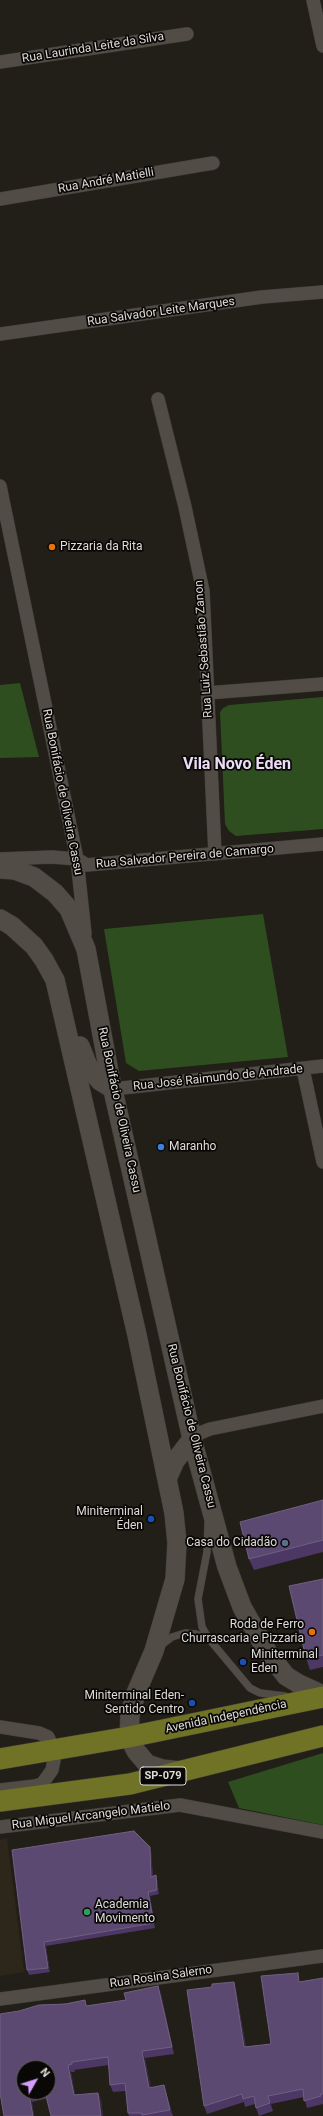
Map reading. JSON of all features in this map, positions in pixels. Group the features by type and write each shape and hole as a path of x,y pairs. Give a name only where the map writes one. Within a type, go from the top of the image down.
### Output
{"main road":[{"path":"0,869 15,870 34,877 55,893 68,909 86,949"},
{"path":"6,922 29,941 44,960 55,980 132,1312 174,1513 177,1543 175,1579 154,1651 136,1694 130,1715 129,1737"},
{"name":"Rua Bonifácio de Oliveira Cassu","path":"86,949 113,1089 192,1440 227,1567 252,1628 268,1653 286,1676 298,1684 323,1696"},
{"path":"60,999 71,1016 88,1066 100,1081 113,1089"},
{"path":"167,1479 175,1461 192,1440"},
{"name":"Avenida Independência","path":"0,1759 129,1737 323,1696"},
{"name":"SP-079","path":"0,1801 130,1784 323,1736"},
{"name":"SP-079","path":"129,1737 136,1751 147,1764 162,1769 184,1771"}],"street":[{"path":"313,0 323,46"},
{"name":"Rua Laurinda Leite da Silva","path":"0,62 187,34"},
{"name":"Rua André Matielli","path":"0,199 213,163"},
{"name":"Rua Salvador Leite Marques","path":"0,334 262,297 323,292"},
{"name":"Rua Luiz Sebastião Zanon","path":"158,400 186,507 203,591 215,854"},
{"name":"Rua Bonifácio de Oliveira Cassu","path":"0,486 77,859 86,949"},
{"path":"207,693 323,684"},
{"name":"Rua Salvador Pereira de Camargo","path":"0,859 31,856 77,859 87,865 323,844"},
{"name":"Rua José Raimundo de Andrade","path":"113,1089 323,1066"},
{"path":"303,1069 323,1162"},
{"path":"192,1440 200,1433 210,1429 323,1406"},
{"path":"0,1727 43,1734 48,1737 54,1750 52,1770 42,1784 0,1790"},
{"name":"Rua Miguel Arcangelo Matielo","path":"0,1827 141,1808 180,1805 323,1832"},
{"name":"Rua Rosina Salerno","path":"0,1999 323,1956"}],"lane":[{"path":"205,1489 208,1524 207,1552 198,1599 202,1627 209,1639 250,1688 260,1693 280,1696 323,1696"},
{"path":"154,1651 172,1637 185,1633 196,1634 209,1639"}],"shaded area":[{"path":"7,1838 24,1972 0,1976 0,1840"}],"green space":[{"path":"20,683 39,757 0,758 0,685"},
{"path":"323,697 323,829 236,836 229,831 225,824 220,712 223,708 229,705"},
{"path":"263,914 288,1057 139,1071 126,1063 104,929"},
{"path":"323,1753 323,1825 239,1808 228,1782"}],"building":[{"name":"Casa do Cidadão","path":"323,1500 323,1540 249,1559 240,1522"},
{"name":"Roda de Ferro Churrascaria e Pizzaria","path":"323,1579 323,1655 306,1658 289,1586"},
{"name":"Academia Movimento","path":"134,1831 150,1847 151,1877 156,1875 157,1890 148,1892 154,1923 44,1942 48,1968 27,1970 12,1850"},
{"path":"298,1973 299,1982 323,1978 323,2094 304,2101 303,2089 268,2096 270,2103 256,2108 254,2096 243,2099 242,2094 204,2106 187,1990 212,1987 212,1984 234,1982 244,2047 271,2044 261,1976"},
{"path":"158,1986 172,2047 142,2051 149,2088 164,2085 170,2110 142,2115 142,2113 128,2113 125,2083 110,2085 108,2057 72,2062 72,2064 68,2065 74,2095 98,2093 101,2116 51,2116 47,2100 56,2100 56,2060 16,2060 16,2100 30,2100 33,2116 4,2116 0,2093 0,2014 19,2011 39,2005 66,2004 85,2000 86,2006 126,2000 124,1993"}],"place":[{"name":"Pizzaria da Rita","path":"52,547"},
{"name":"Maranho","path":"161,1147"},
{"name":"Miniterminal Éden","path":"151,1519"},
{"name":"Casa do Cidadão","path":"285,1543"},
{"name":"Roda de Ferro Churrascaria e Pizzaria","path":"312,1632"},
{"name":"Miniterminal Eden","path":"243,1662"},
{"name":"Miniterminal Eden- Sentido Centro","path":"192,1703"},
{"name":"Academia Movimento","path":"87,1912"}],"district":[{"name":"Vila Novo Éden","path":"237,765"}]}
